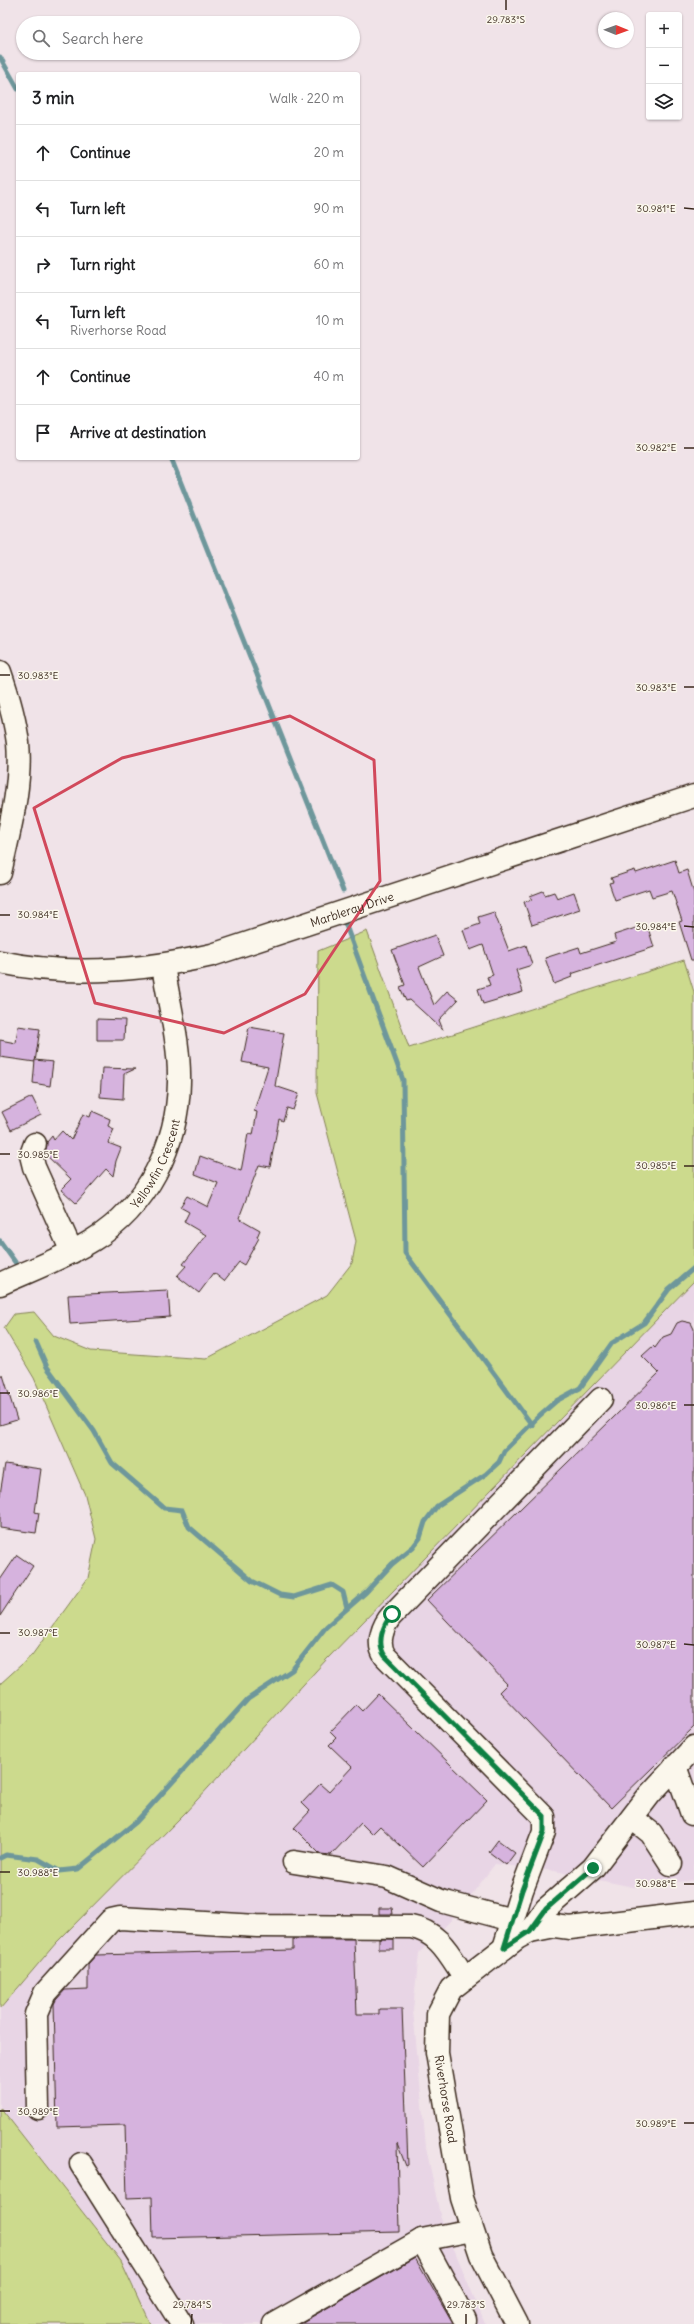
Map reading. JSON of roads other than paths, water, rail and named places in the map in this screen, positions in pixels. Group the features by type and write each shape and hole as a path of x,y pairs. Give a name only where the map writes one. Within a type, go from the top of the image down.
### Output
{"street":[{"path":"0,672 9,697 18,743 15,804 0,873"},
{"name":"Marbleray Drive","path":"0,962 19,966 78,970 122,970 163,966 212,955 694,796"},
{"name":"Yellowfin Crescent","path":"0,1284 72,1252 94,1240 124,1215 146,1188 162,1164 178,1106 179,1082 178,1056 163,966"},
{"path":"35,1144 31,1155 34,1167 72,1252"},
{"path":"504,1948 512,1920 544,1832 545,1823 543,1814 385,1656 382,1652 382,1636 386,1621 392,1614 601,1399"},
{"path":"530,1931 546,1909 593,1868 650,1794 694,1747"},
{"path":"675,1766 692,1814"},
{"path":"632,1818 650,1834 671,1864"},
{"path":"294,1862 388,1876 441,1901 512,1920"},
{"name":"Riverhorse Road","path":"555,1926 569,1917 588,1911 694,1902"},
{"name":"Riverhorse Road","path":"517,2324 481,2255 462,2198 437,2053 438,2014 451,1989 504,1948 530,1931 555,1926 570,1928 694,1913"},
{"path":"38,2108 36,2014 38,2007 45,1993 111,1920 120,1918 257,1926 411,1927 430,1933 440,1940 465,1978"},
{"path":"81,2164 182,2324"},
{"path":"274,2324 422,2240 472,2230"},
{"path":"422,2240 465,2320"}],"waterway":[{"path":"0,57 16,85"},
{"path":"172,460 343,891"},
{"path":"345,923 403,1080 405,1253 532,1425"},
{"path":"0,1241 15,1262"},
{"path":"0,1858 6,1855 38,1859 59,1871 78,1869 136,1822 248,1699 292,1670 326,1627 366,1592 392,1564 413,1547 420,1538 425,1522 437,1506 486,1474 499,1462 504,1451 540,1415 556,1401 580,1388 612,1343 644,1323 669,1289 694,1268"},
{"path":"36,1342 47,1367 94,1431 112,1463 164,1508 182,1510 189,1527 252,1581 280,1595 294,1597 332,1585 343,1592 347,1608"}]}
